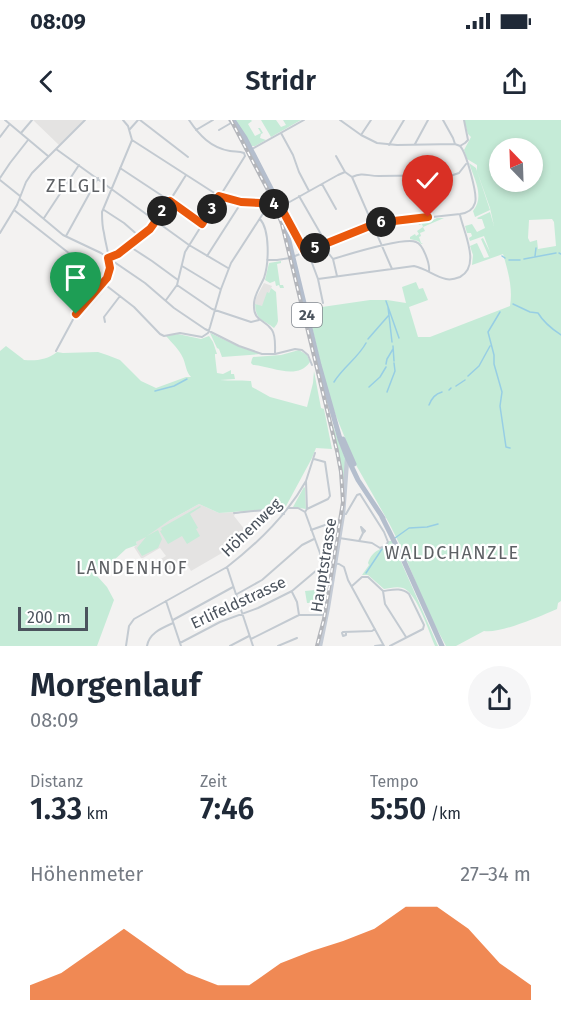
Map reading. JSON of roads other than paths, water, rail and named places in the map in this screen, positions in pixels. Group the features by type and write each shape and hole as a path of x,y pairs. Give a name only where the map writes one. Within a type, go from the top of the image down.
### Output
{"main road":[{"name":"24","path":"231,120 251,150 281,209 319,365 347,457 400,551 442,646"},
{"name":"24","path":"334,417 358,480 383,518"},
{"name":"Hauptstrasse","path":"320,646 343,514 347,457"},
{"path":"346,472 353,468"},
{"path":"345,487 348,475 353,468"},
{"path":"345,487 352,477 358,480"}],"street":[{"path":"5,120 48,156"},
{"path":"21,133 32,120"},
{"path":"0,233 14,210 26,182 48,156 86,120"},
{"path":"56,351 76,314 109,273 102,224 103,210 132,140 130,129 123,120"},
{"path":"130,129 139,120 188,157"},
{"path":"165,301 177,285 185,252 245,155 241,151 230,151 208,142 189,120"},
{"path":"196,130 213,120"},
{"path":"219,130 231,123 231,120"},
{"path":"251,150 304,120"},
{"path":"295,256 387,221 460,214 473,208 476,199 476,190 460,146 455,144 389,145 377,143 340,120"},
{"path":"361,135 371,120"},
{"path":"389,145 404,120"},
{"path":"414,145 428,120"},
{"path":"442,120 455,144"},
{"path":"460,146 468,140 464,120"},
{"path":"0,137 10,124"},
{"path":"281,133 309,191"},
{"path":"28,140 0,179 44,219 66,236 96,249 145,283 189,320 208,331 262,354 303,350 312,365"},
{"path":"132,140 219,196 268,206"},
{"path":"56,149 189,245 228,268"},
{"path":"336,156 345,172 352,177 392,269"},
{"path":"352,177 360,173 370,176 453,175 461,171 467,163"},
{"path":"44,219 79,165"},
{"path":"120,168 202,224"},
{"path":"286,204 345,172"},
{"path":"108,258 116,255 150,229 186,175"},
{"path":"66,236 98,178"},
{"path":"322,184 336,209"},
{"path":"299,196 333,259 338,276"},
{"path":"207,256 241,202"},
{"path":"103,283 143,315 162,335 180,333 200,338 205,336 228,268 268,206 278,202"},
{"path":"281,209 312,263 323,303"},
{"path":"14,210 70,254"},
{"path":"103,210 124,223 140,237"},
{"path":"318,279 414,266 443,278 459,277 469,269 471,260 460,214"},
{"path":"260,219 266,232 267,260 264,276 254,302 255,312 259,320 273,331 274,354"},
{"path":"333,259 382,245 412,241 421,246 429,265 429,271"},
{"path":"130,245 178,280"},
{"path":"267,260 290,258"},
{"path":"182,266 221,289"},
{"path":"74,269 76,276 94,293"},
{"path":"177,285 215,310 251,322 259,320"},
{"path":"105,322 104,317 120,296"},
{"path":"315,453 306,481 306,511 311,530 324,564 343,565 351,586 383,646 375,646"},
{"path":"289,508 306,511 330,496 325,462 314,459"},
{"name":"Höhenweg","path":"126,646 127,633 134,619 227,567 247,551 284,514 306,481"},
{"path":"339,538 372,543 380,548 388,542 360,494 343,514"},
{"path":"234,513 271,510 284,514"},
{"path":"311,530 339,520"},
{"path":"359,541 363,533"},
{"path":"237,594 262,580 302,545 314,538"},
{"name":"Erlifeldstrasse","path":"179,645 220,622 258,609 292,591 324,564"},
{"path":"227,567 253,646"},
{"path":"351,586 365,576 382,591 385,604 406,637"},
{"path":"147,646 155,633 234,586"},
{"path":"382,591 400,589 409,594 424,625 423,629 390,646"},
{"path":"292,591 299,615"},
{"path":"166,601 179,645"},
{"path":"230,646 299,615 322,615"},
{"path":"346,632 375,629"},
{"path":"278,646 297,638"}],"waterway":[{"path":"535,256 536,248"},
{"path":"524,259 556,253"},
{"path":"509,260 520,260"},
{"path":"386,301 399,338"},
{"path":"513,304 538,313 548,326 561,335"},
{"path":"388,307 392,342"},
{"path":"500,312 488,332 502,392 500,406 506,447 510,448"},
{"path":"368,339 389,315"},
{"path":"334,382 366,343"},
{"path":"393,346 394,361"},
{"path":"468,376 479,366 490,346"},
{"path":"386,364 393,349"},
{"path":"387,392 395,371 394,363"},
{"path":"369,387 380,377 386,367"},
{"path":"155,391 174,386 187,379"},
{"path":"456,386 465,380"},
{"path":"429,405 434,397 442,392"},
{"path":"395,538 409,528 438,524"},
{"path":"366,573 382,549"}],"railway":[{"path":"231,120 270,194 282,224 341,472 343,502 324,619 317,646"}],"district":[{"name":"ZELGLI","path":"77,186"},
{"name":"WALDCHANZLE","path":"452,553"},
{"name":"LANDENHOF","path":"132,568"}]}
